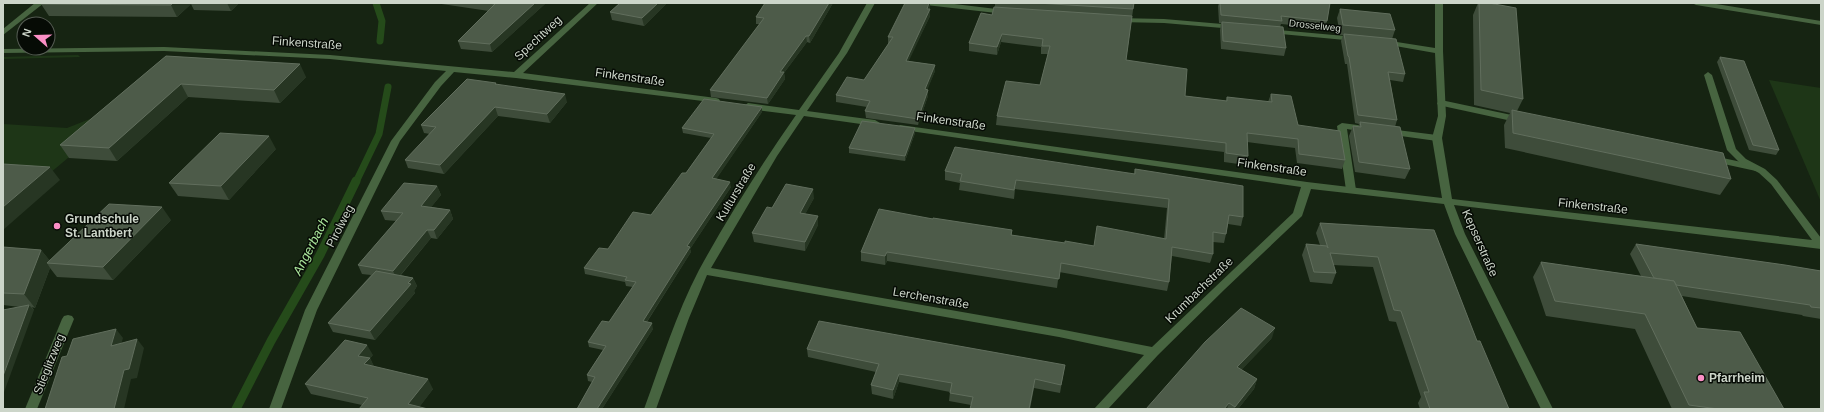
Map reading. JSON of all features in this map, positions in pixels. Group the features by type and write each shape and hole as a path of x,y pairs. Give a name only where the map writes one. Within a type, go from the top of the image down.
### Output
{"street":[{"path":"3,33 40,3"},
{"name":"Spechtweg","path":"516,75 594,3"},
{"name":"Kulturstraße","path":"650,409 683,318 704,271 761,175 801,113 843,53 871,3"},
{"path":"926,3 1011,12"},
{"name":"Kepserstraße","path":"1440,3 1439,51 1442,116 1437,138 1448,202 1460,234 1547,409"},
{"path":"1696,3 1821,23"},
{"path":"1110,19 1164,21 1241,28"},
{"name":"Drosselweg","path":"1264,30 1363,40"},
{"path":"1379,42 1439,51"},
{"name":"Finkenstraße","path":"3,51 116,49 250,52 330,57 516,75 724,102"},
{"name":"Pirolweg","path":"275,409 311,310 396,141 438,84 453,68"},
{"path":"1708,74 1732,150 1743,161 1762,171 1774,182 1821,245"},
{"path":"1441,104 1532,122"},
{"name":"Finkenstraße","path":"740,105 1307,185 1821,245"},
{"path":"1351,190 1342,126 1437,138"},
{"path":"1701,157 1756,168"},
{"name":"Krumbachstraße","path":"1100,409 1220,286 1298,214 1307,185"},
{"name":"Lerchenstraße","path":"704,271 1059,333 1154,352"},
{"name":"Stieglitzweg","path":"31,409 68,319"}],"green space":[{"path":"78,55 80,57 3,59 3,57"},
{"path":"1769,80 1821,88 1821,202"},
{"path":"100,115 117,117 44,178 3,183 3,124 67,128"}],"building":[{"path":"173,3 171,5 41,4"},
{"path":"488,3 535,3 490,44 458,41 495,4"},
{"path":"620,3 658,3 642,18 610,12"},
{"path":"765,3 829,3 809,36 806,36 780,72 784,72 767,98 710,90 764,18 756,17"},
{"path":"905,3 929,3 927,9 930,9 906,61 935,65 925,89 928,90 918,119 865,111 870,101 836,95 847,77 864,80 893,37 888,37"},
{"path":"1037,3 1134,3 1133,9"},
{"path":"1220,3 1330,3 1327,21 1281,16 1282,21 1221,15"},
{"path":"1479,3 1489,3 1516,8 1523,99 1481,90"},
{"path":"994,7 1132,16 1126,60 1187,69 1185,96 1227,101 1227,97 1272,102 1271,94 1291,96 1298,125 1340,131 1345,160 1299,154 1298,139 1247,133 1248,156 1226,153 1226,143 997,116 1006,81 1040,85 1050,46 1042,46 1043,39 1002,34 997,47 969,43 981,13 992,15"},
{"path":"1340,9 1390,14 1395,30 1343,25"},
{"path":"1222,22 1283,27 1286,48 1223,41"},
{"path":"1344,34 1396,39 1405,74 1388,72 1397,120 1358,115"},
{"path":"166,56 300,64 274,90 181,84 109,148 60,145"},
{"path":"1720,57 1744,61 1779,150 1753,145"},
{"path":"467,79 565,94 547,114 495,107 440,165 405,160 436,127 421,125"},
{"path":"704,99 762,107 712,178 730,182 687,246 690,247 643,321 652,323 597,409 577,409 595,377 587,375 606,346 588,342 602,321 609,322 636,282 625,280 627,277 584,268 599,248 608,249 633,212 651,215 682,173 686,173 714,134 682,128"},
{"path":"1512,110 1723,153 1731,179 1513,133"},
{"path":"862,121 915,128 905,156 849,148"},
{"path":"1360,122 1400,127 1410,169 1359,162 1353,126 1361,127"},
{"path":"220,133 269,136 221,186 169,183"},
{"path":"955,147 1135,174 1135,169 1243,186 1243,217 1229,215 1226,234 1213,232 1213,254 1172,247 1169,282 1061,263 1059,279 887,252 885,256 861,252 879,209 933,219 1012,230 1011,235 1065,243 1065,241 1094,246 1097,226 1166,239 1169,199 1016,180 1014,190 960,181 962,174 945,171"},
{"path":"3,164 50,167 3,207"},
{"path":"404,183 437,186 421,206 450,210 434,230 427,230 393,271 358,265 403,213 381,211"},
{"path":"786,184 813,189 800,213 818,216 805,242 752,233 767,207 772,208"},
{"path":"109,204 162,207 103,267 47,263"},
{"path":"1320,223 1434,230 1477,341 1480,341 1509,409 1430,409 1424,392 1429,392 1401,311 1394,310 1378,257 1330,253 1336,273 1314,272 1306,244 1327,246 1328,248"},
{"path":"1636,244 1821,271 1821,308 1811,307 1810,305 1676,285 1674,281 1654,278"},
{"path":"3,247 41,250 24,294 3,293"},
{"path":"1541,262 1674,281 1697,328 1740,332 1784,409 1718,409 1689,405 1645,314 1555,301"},
{"path":"376,271 413,278 408,283 411,284 370,331 328,323"},
{"path":"29,305 3,376 3,310"},
{"path":"1241,308 1275,328 1237,367 1257,379 1235,407 1229,403 1224,409 1146,409 1205,342"},
{"path":"819,321 1065,365 1061,385 1035,379 1029,409 970,409 973,397 950,393 952,383 899,374 893,390 871,385 879,364 807,349"},
{"path":"116,329 111,346 137,339 129,369 124,370 114,409 45,409 62,357 67,356 73,339"},
{"path":"345,340 367,345 358,356 370,358 364,364 428,379 408,404 428,409 359,409 368,398 305,384"}],"waterway":[{"name":"Angerbach","path":"376,3 382,21 380,41"},
{"name":"Angerbach","path":"356,182 379,134 388,87"},
{"name":"Angerbach","path":"236,409 271,341 320,255 356,181"}],"place":[{"name":"Grundschule St. Lantbert","path":"57,226"},
{"name":"Pfarrheim","path":"1701,378"}]}
